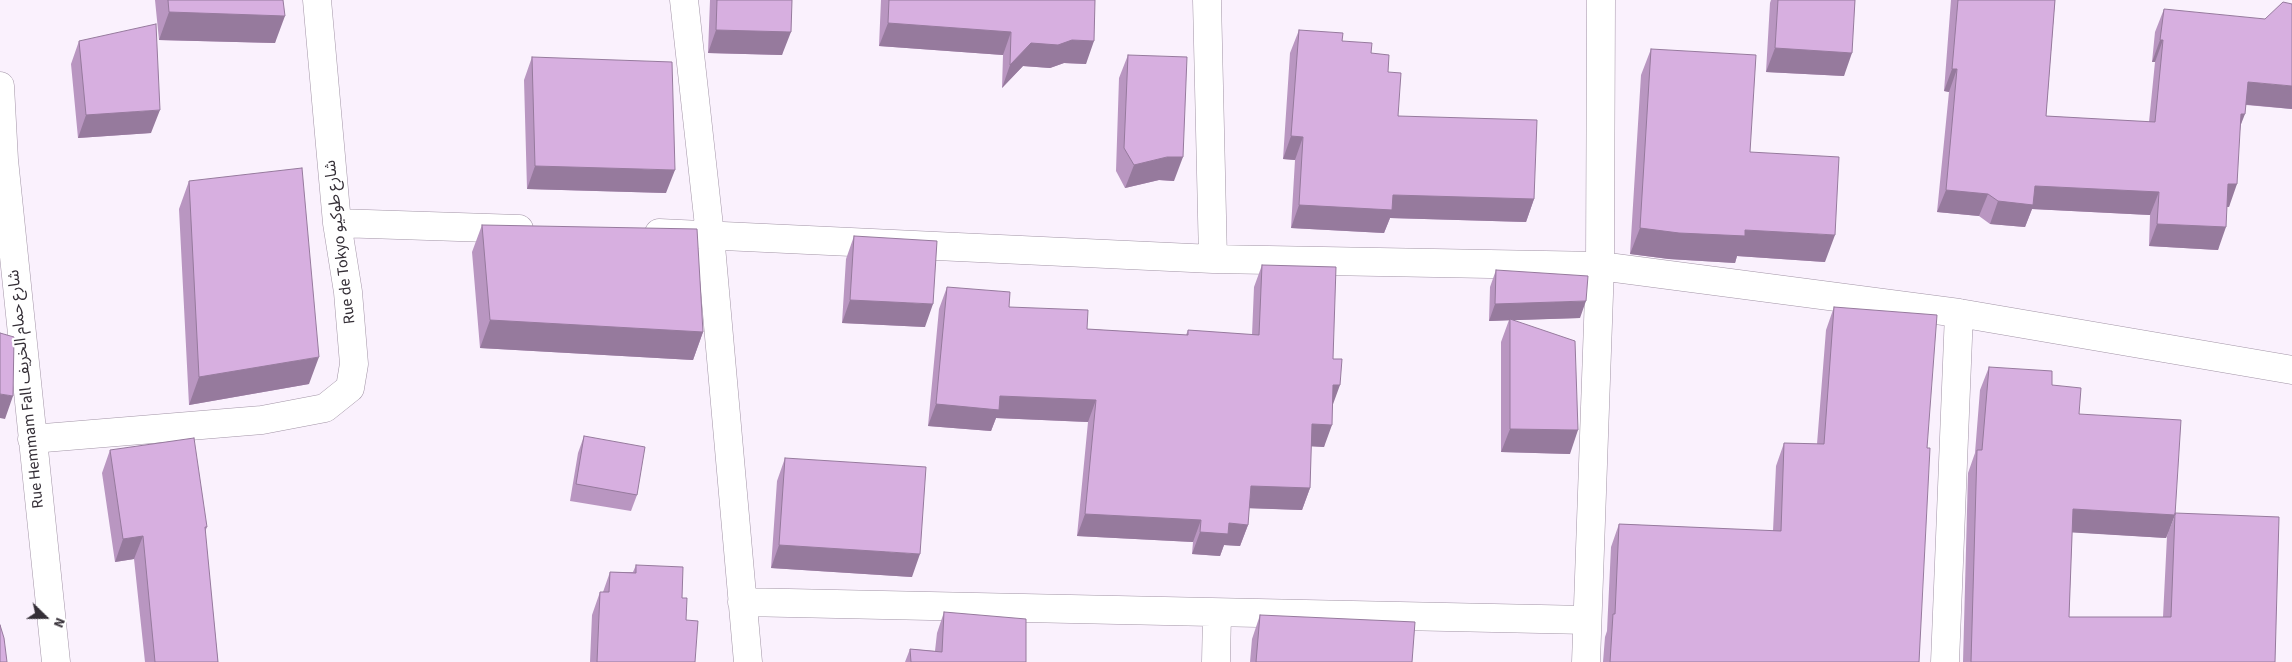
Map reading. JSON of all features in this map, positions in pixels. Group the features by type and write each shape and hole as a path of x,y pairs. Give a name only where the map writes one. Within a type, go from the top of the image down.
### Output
{"street":[{"name":"Rue de Tokyo شارع طوكيو","path":"32,439 262,420 325,408 350,388 354,364 348,292 337,223 317,0"},
{"path":"684,0 710,235 748,662"},
{"path":"1207,0 1213,259"},
{"path":"1586,662 1600,266 1601,0"},
{"name":"Rue Hemmam Fall شارع حمام الخريف","path":"0,86 2,160 56,662"},
{"path":"337,223 543,230"},
{"path":"631,232 1213,259 1600,266 1960,313 2292,370"},
{"path":"1945,662 1960,313"},
{"path":"742,602 1217,614 1588,620"},
{"path":"1216,662 1217,614"}],"building":[{"path":"168,0 283,0 285,16 169,12"},
{"path":"717,0 792,0 791,32 716,30"},
{"path":"889,0 1095,0 1094,41 1072,40 1058,45 1031,43 1010,65 1011,32 888,23"},
{"path":"1778,0 1855,0 1852,53 1775,48"},
{"path":"1958,0 2055,0 2046,116 2155,122 2163,40 2160,40 2164,9 2265,19 2283,2 2292,4 2292,86 2248,82 2245,114 2241,114 2237,184 2228,184 2226,227 2157,224 2159,192 2035,186 2033,205 1998,201 1988,194 1946,190 1957,69 1952,69"},
{"path":"156,24 160,110 86,115 79,41"},
{"path":"1299,30 1343,33 1342,41 1372,43 1371,53 1389,55 1388,72 1401,73 1398,116 1537,120 1534,199 1393,195 1392,210 1299,205 1303,137 1291,136"},
{"path":"1651,49 1756,55 1750,152 1839,157 1835,235 1745,230 1745,236 1679,233 1640,228"},
{"path":"1128,55 1187,57 1183,157 1167,157 1134,165 1124,148"},
{"path":"532,57 672,62 675,170 535,166"},
{"path":"302,168 319,357 199,377 189,181"},
{"path":"482,225 697,229 703,332 490,320"},
{"path":"854,236 937,241 933,304 850,300"},
{"path":"1262,265 1336,267 1333,359 1342,359 1340,385 1333,385 1332,425 1312,424 1310,488 1251,486 1248,525 1229,523 1228,534 1200,532 1201,520 1085,514 1096,400 1000,396 999,410 936,404 947,287 1010,292 1009,307 1088,310 1087,329 1188,335 1188,330 1259,335"},
{"path":"1496,270 1588,276 1586,301 1495,304"},
{"path":"1834,307 1937,315 1927,448 1930,448 1919,662 1610,662 1613,614 1615,614 1619,524 1781,531 1784,443 1824,444"},
{"path":"1510,319 1575,341 1578,430 1510,429"},
{"path":"0,333 14,337 13,396 0,394"},
{"path":"1989,367 2052,371 2052,385 2081,388 2079,414 2181,420 2175,513 2279,517 2275,662 1971,662 1977,450 1982,450","holes":["2073,509 2175,515 2171,617 2069,617"]},
{"path":"584,436 645,447 637,495 576,484"},
{"path":"194,438 207,527 205,527 218,662 155,662 143,536 123,539 110,450"},
{"path":"785,458 926,467 920,554 779,545"},
{"path":"636,565 683,567 682,598 687,598 686,620 698,621 695,662 597,662 600,592 609,592 610,572 636,573"},
{"path":"944,612 1026,619 1026,662 911,662 910,649 942,652"},
{"path":"1260,615 1415,622 1412,662 1256,662"},
{"path":"0,625 4,638 7,662 0,662"}]}
